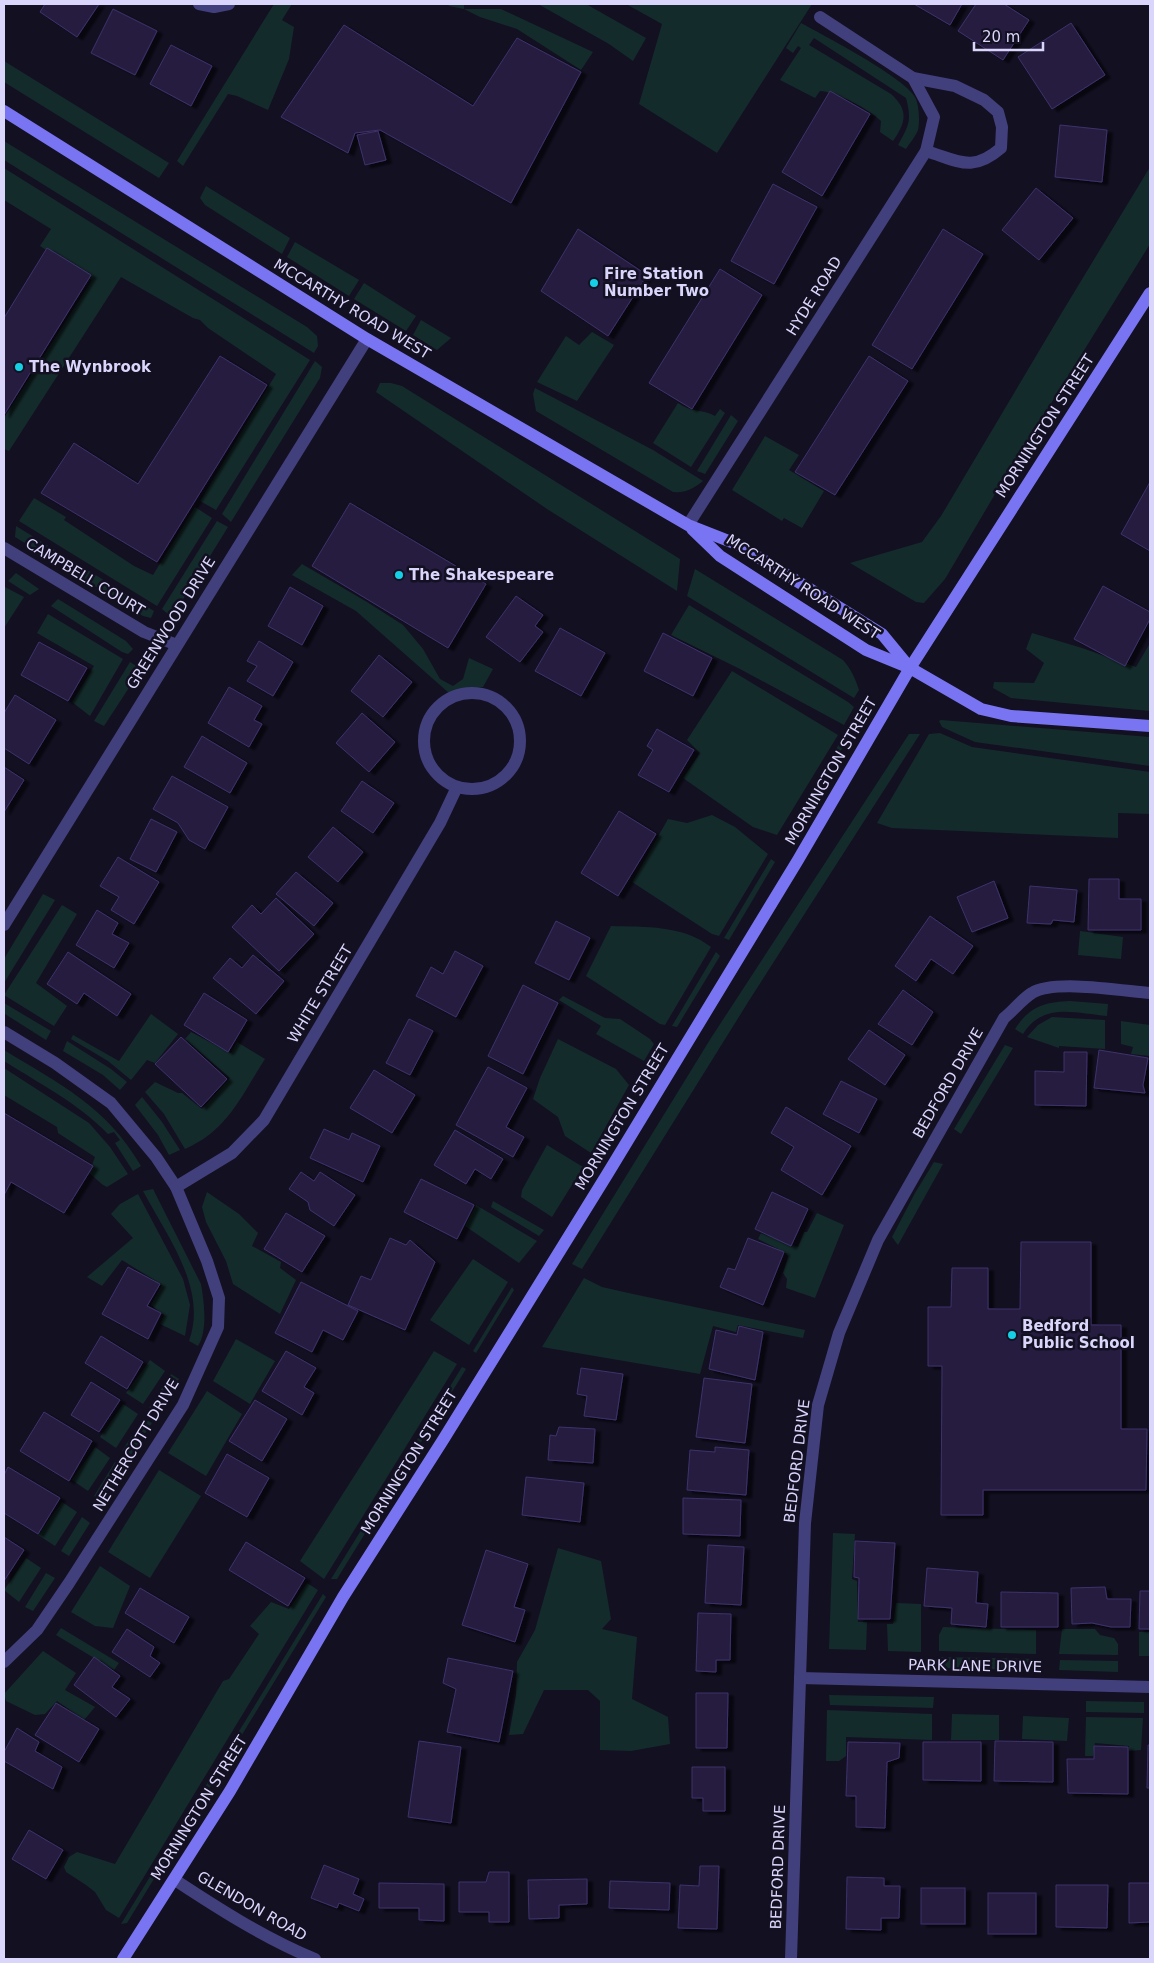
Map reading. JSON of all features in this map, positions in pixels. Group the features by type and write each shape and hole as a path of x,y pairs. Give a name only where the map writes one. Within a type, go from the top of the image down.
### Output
{"main road":[{"name":"MCCARTHY ROAD WEST","path":"4,111 367,339 688,525 739,545 882,634 910,668"},
{"name":"MORNINGTON STREET","path":"123,1959 230,1791 343,1597 497,1354 739,958 910,668 1150,293"},
{"name":"MCCARTHY ROAD WEST","path":"688,525 720,556 866,650 910,668"},
{"path":"910,668 981,709 1011,716 1150,726"}],"street":[{"path":"199,4 214,7 229,4"},
{"path":"820,17 913,78 956,86 984,100 998,112 1002,127 1001,148 990,158 971,164 926,151"},
{"name":"HYDE ROAD","path":"688,525 926,151 934,118 913,78"},
{"name":"GREENWOOD DRIVE","path":"4,926 367,339"},
{"name":"CAMPBELL COURT","path":"4,548 144,632 177,645"},
{"path":"464,694 485,695 506,707 518,727 519,747 515,763 505,776 491,785 475,789 457,787 443,780 427,759 423,742 426,726 432,715 447,700 464,694"},
{"name":"WHITE STREET","path":"176,1186 232,1153 264,1120 440,824 457,787"},
{"name":"BEDFORD DRIVE","path":"791,1959 805,1524 818,1405 839,1333 878,1240 1004,1018 1032,992 1045,988 1079,987 1150,993"},
{"name":"NETHERCOTT DRIVE","path":"4,1032 55,1063 111,1103 156,1157 176,1186 207,1261 219,1298 218,1326 183,1405 69,1583 36,1630 4,1662"},
{"name":"PARK LANE DRIVE","path":"800,1678 1150,1687"},
{"name":"GLENDON ROAD","path":"175,1880 218,1908 297,1952 315,1959"}],"green space":[{"path":"274,4 292,4 282,20 294,27 289,59 268,110 228,94 183,166 177,161"},
{"path":"448,4 464,4 464,9 449,6"},
{"path":"538,4 586,4 646,38 633,61 609,44"},
{"path":"626,4 812,4 717,153 639,104 662,24"},
{"path":"464,9 501,9 593,52 581,70 517,29 480,17"},
{"path":"801,23 882,69 910,90 917,102 919,123 917,132 906,149 898,145 905,132 909,118 906,98 814,38 809,45 891,94 897,100 904,117 901,128 893,141 880,132 881,121 869,111 827,92 820,91 815,98 780,80 801,48 798,46 793,53 786,48"},
{"path":"4,61 169,163 159,178 4,82"},
{"path":"4,141 307,327 317,336 318,346 314,353 4,160"},
{"path":"1150,167 1150,244 998,489 945,579 924,603 916,602 850,563 922,542 941,516"},
{"path":"4,168 310,360 216,510 200,501 276,374 208,328 200,320 193,318 121,277 9,451 4,449 4,418 92,280 40,246 51,229 4,200"},
{"path":"206,186 290,238 282,254 205,205 200,198"},
{"path":"295,242 359,280 349,296 287,257"},
{"path":"364,283 416,316 406,331 354,299"},
{"path":"421,320 451,338 437,350 413,335"},
{"path":"592,332 614,345 577,401 537,382 566,336 579,345"},
{"path":"315,361 322,367 320,378 231,522 222,514"},
{"path":"380,383 402,386 680,559 677,591 547,509 376,392"},
{"path":"535,388 653,450 703,481 689,490 673,492 536,411 533,394"},
{"path":"678,403 687,408 715,416 720,409 725,413 691,467 653,443"},
{"path":"731,415 738,421 705,474 697,471"},
{"path":"765,436 799,455 789,470 824,491 802,528 784,518 782,521 732,490"},
{"path":"34,498 66,517 64,520 134,566 153,575 195,507 212,518 157,606 19,521"},
{"path":"217,521 228,527 179,606 168,614 162,609"},
{"path":"16,526 154,611 151,618 143,616 15,537"},
{"path":"302,564 403,625 423,649 440,679 453,686 463,679 469,658 493,669 483,687 467,688 449,693 356,611 292,575"},
{"path":"695,569 843,660 859,690 854,698 687,596"},
{"path":"16,573 39,589 30,595 8,581"},
{"path":"5,587 24,597 4,628 4,589"},
{"path":"58,599 126,641 133,649 128,654 122,652 51,606"},
{"path":"689,605 848,702 854,707 844,725 740,669 671,635"},
{"path":"48,614 123,659 90,716 72,702 94,666 37,633"},
{"path":"1032,633 1136,667 1150,643 1150,711 1011,698 993,688 994,682 1034,683 1044,663 1026,649"},
{"path":"130,662 138,667 134,680 104,726 94,721"},
{"path":"732,671 838,735 777,835 753,827 683,778 700,753 687,740"},
{"path":"939,721 1150,737 1150,766 975,742 942,727"},
{"path":"940,733 972,747 1150,772 1150,814 1118,813 1118,838 892,828 877,823 929,734"},
{"path":"909,734 920,734 750,999 582,1269 572,1264 711,1038"},
{"path":"842,739 846,742 791,834 787,833"},
{"path":"712,815 735,827 768,854 719,936 712,934 632,882 668,819 687,823"},
{"path":"771,859 775,862 729,940 724,938"},
{"path":"43,894 55,900 4,983 4,959"},
{"path":"62,905 77,914 36,983 67,1006 54,1026 4,995"},
{"path":"611,926 650,927 676,931 700,940 711,947 665,1025 660,1024 586,976"},
{"path":"1080,931 1123,937 1121,959 1078,955"},
{"path":"716,952 720,956 677,1027 672,1026"},
{"path":"563,996 605,1018 620,1019 650,1039 654,1044 644,1061 596,1034 601,1026 559,1000"},
{"path":"1070,1001 1108,1004 1107,1016 1072,1012 1050,1013 1040,1017 1031,1024 1023,1034 1015,1029 1026,1015 1038,1007 1045,1004"},
{"path":"4,1003 51,1031 46,1040 5,1014"},
{"path":"151,1014 178,1034 155,1063 147,1060 131,1080 108,1061 71,1039 73,1035 119,1061"},
{"path":"1052,1017 1105,1020 1105,1049 1059,1046 1059,1048 1027,1037 1038,1025"},
{"path":"1121,1021 1150,1025 1150,1056 1131,1054 1133,1047 1121,1044"},
{"path":"191,1032 231,1053 237,1042 265,1059 223,1122 200,1141 185,1149 164,1114 145,1092 155,1082 178,1093 182,1093 202,1109 230,1078 185,1039"},
{"path":"558,1039 616,1069 629,1085 591,1153 565,1136 558,1117 533,1099 540,1078"},
{"path":"67,1041 111,1069 127,1082 120,1090 103,1075 63,1051"},
{"path":"1005,1045 1013,1048 961,1134 954,1129"},
{"path":"4,1050 63,1086 97,1112 113,1127 141,1166 133,1171 115,1143 120,1140 114,1132 108,1134 71,1103 4,1061"},
{"path":"4,1068 89,1123 110,1147 128,1174 107,1187 100,1183 89,1173 95,1157 58,1133 57,1127 4,1095"},
{"path":"142,1097 162,1122 180,1150 169,1155 158,1135 135,1105"},
{"path":"547,1145 583,1167 552,1217 521,1197 522,1190"},
{"path":"934,1162 943,1164 898,1245 892,1237"},
{"path":"153,1189 201,1284 204,1324 198,1346 189,1341 193,1321 193,1302 182,1263 143,1191"},
{"path":"207,1192 239,1214 258,1233 252,1246 281,1262 280,1268 296,1280 280,1314 233,1284 226,1261 206,1222 202,1207"},
{"path":"138,1194 183,1279 190,1305 185,1336 160,1324 164,1315 151,1305 162,1285 122,1260 102,1286 87,1277 133,1238 111,1214 120,1204"},
{"path":"493,1201 544,1230 539,1236 491,1207"},
{"path":"476,1205 537,1241 519,1263 465,1226"},
{"path":"817,1213 844,1225 815,1298 786,1288 787,1279 783,1273 788,1257 786,1253 758,1239 761,1233 798,1247 804,1232 807,1232"},
{"path":"473,1259 508,1282 469,1345 430,1320"},
{"path":"584,1278 602,1287 805,1330 803,1338 738,1325 736,1332 713,1326 700,1374 542,1347"},
{"path":"512,1287 514,1290 476,1353 473,1351"},
{"path":"236,1339 275,1361 250,1404 213,1381"},
{"path":"434,1351 457,1364 324,1579 300,1561"},
{"path":"150,1360 165,1371 143,1404 126,1393"},
{"path":"462,1367 466,1369 337,1579 331,1579"},
{"path":"171,1374 179,1379 158,1413 149,1408"},
{"path":"207,1391 242,1414 206,1476 168,1453"},
{"path":"123,1404 138,1414 116,1448 100,1437"},
{"path":"143,1418 152,1423 130,1456 122,1451"},
{"path":"95,1447 110,1458 88,1491 72,1480"},
{"path":"115,1462 123,1468 102,1501 94,1496"},
{"path":"159,1470 201,1496 150,1578 108,1552"},
{"path":"62,1502 77,1512 55,1546 38,1535"},
{"path":"82,1517 90,1523 69,1556 61,1551"},
{"path":"833,1533 855,1534 852,1579 857,1581 858,1622 867,1622 866,1650 829,1649"},
{"path":"558,1548 601,1561 611,1619 602,1629 637,1637 632,1699 668,1717 670,1744 631,1751 600,1750 600,1701 588,1690 544,1690 523,1734 509,1735 516,1695 517,1662 535,1630"},
{"path":"26,1558 41,1568 19,1602 4,1590"},
{"path":"100,1566 130,1586 113,1628 95,1626 71,1612"},
{"path":"46,1573 55,1578 33,1611 25,1607"},
{"path":"307,1583 318,1590 119,1918 106,1910 95,1892 66,1872 64,1867 69,1857 77,1852 115,1864 223,1681 229,1679 259,1634 250,1626 271,1602 289,1609"},
{"path":"323,1594 326,1597 127,1923 121,1924"},
{"path":"896,1603 921,1604 921,1652 888,1651 887,1624 893,1624"},
{"path":"943,1627 1036,1630 1036,1654 939,1651 939,1635"},
{"path":"61,1628 119,1663 114,1670 56,1635"},
{"path":"1062,1629 1095,1629 1100,1635 1114,1638 1118,1644 1118,1655 1059,1654"},
{"path":"1139,1632 1150,1632 1150,1656 1139,1656"},
{"path":"43,1651 76,1673 65,1690 95,1707 84,1720 57,1701 45,1714 35,1715 6,1701 4,1694"},
{"path":"940,1657 1037,1659 1036,1670 940,1668"},
{"path":"1060,1660 1118,1661 1118,1672 1059,1670"},
{"path":"829,1695 934,1697 933,1708 830,1705"},
{"path":"1086,1701 1144,1702 1144,1713 1086,1712"},
{"path":"827,1710 932,1714 932,1740 846,1737 846,1756 839,1761 826,1761"},
{"path":"952,1714 999,1715 999,1740 951,1740"},
{"path":"1023,1716 1069,1718 1067,1741 1022,1739"},
{"path":"1086,1717 1143,1718 1141,1750 1129,1751 1129,1746 1095,1743 1093,1756 1085,1756"}],"building":[{"path":"45,4 99,4 77,37 40,12"},
{"path":"914,4 962,4 950,25"},
{"path":"976,4 1004,4 1029,20 1003,60 958,31"},
{"path":"113,9 157,31 135,75 91,53"},
{"path":"1071,23 1105,75 1052,109 1018,57"},
{"path":"344,25 473,106 517,38 581,72 511,203 380,130 355,133 348,153 281,117"},
{"path":"171,45 212,66 191,106 150,84"},
{"path":"830,91 870,114 822,196 782,172"},
{"path":"1060,125 1107,130 1102,182 1055,177"},
{"path":"378,131 386,160 365,165 357,135"},
{"path":"773,184 817,207 774,284 731,261"},
{"path":"1036,188 1073,218 1039,260 1002,230"},
{"name":"Fire Station Number Two","path":"578,229 647,275 608,336 541,291"},
{"path":"943,229 983,254 912,369 872,345"},
{"name":"The Wynbrook","path":"47,248 91,275 4,415 4,318"},
{"path":"720,269 762,295 692,409 649,383"},
{"path":"220,356 267,385 157,562 41,493 74,443 138,484"},
{"path":"869,356 908,381 835,495 795,472"},
{"path":"1150,482 1150,551 1121,534"},
{"name":"The Shakespeare","path":"350,503 486,584 448,648 312,566"},
{"path":"1103,586 1150,612 1150,619 1125,666 1074,639"},
{"path":"290,587 323,606 302,645 268,626"},
{"path":"516,596 543,615 535,626 543,632 520,662 486,637"},
{"path":"560,628 605,653 581,696 535,671"},
{"path":"663,633 712,658 693,696 644,671"},
{"path":"259,641 293,662 273,696 247,681 257,666 247,661"},
{"path":"39,642 87,668 68,701 21,675"},
{"path":"379,655 412,682 383,717 351,691"},
{"path":"229,687 262,706 254,720 262,724 249,747 208,723"},
{"path":"15,695 56,720 29,764 4,748 4,713"},
{"path":"362,713 395,742 369,772 336,743"},
{"path":"657,729 694,750 669,792 638,775 653,750 647,746"},
{"path":"202,736 247,763 230,793 184,767"},
{"path":"4,767 24,780 4,812"},
{"path":"172,776 228,807 205,849 189,840 178,823 153,809"},
{"path":"362,781 394,803 373,833 341,811"},
{"path":"619,811 656,834 618,896 581,873"},
{"path":"151,819 177,832 156,872 130,859"},
{"path":"333,827 363,852 338,882 308,857"},
{"path":"118,857 159,882 134,924 111,910 119,897 100,886"},
{"path":"296,872 333,903 314,926 276,894"},
{"path":"1089,879 1119,879 1119,899 1141,899 1141,930 1088,930"},
{"path":"994,881 1008,918 972,932 957,897"},
{"path":"1030,886 1077,890 1074,922 1053,920 1051,924 1027,923"},
{"path":"276,898 314,934 279,971 232,927 252,905 261,914"},
{"path":"97,910 118,923 112,934 129,943 114,968 76,945"},
{"path":"930,916 973,946 953,974 931,959 916,981 895,966"},
{"path":"556,921 590,938 569,980 535,963"},
{"path":"455,951 483,966 456,1017 416,996 431,967 443,974"},
{"path":"68,952 131,994 117,1016 84,993 77,1004 47,984"},
{"path":"253,955 284,981 256,1014 213,978 230,958 242,968"},
{"path":"523,985 558,1003 523,1074 488,1056"},
{"path":"903,990 933,1012 912,1045 878,1024"},
{"path":"204,993 247,1020 228,1052 184,1025"},
{"path":"409,1019 433,1031 410,1075 386,1063"},
{"path":"869,1030 905,1055 885,1085 848,1059"},
{"path":"181,1037 227,1079 201,1107 155,1064"},
{"path":"1099,1050 1148,1058 1143,1085 1145,1093 1094,1088"},
{"path":"1064,1052 1087,1052 1086,1106 1035,1105 1035,1071 1064,1072"},
{"path":"488,1067 527,1088 506,1127 524,1137 513,1157 456,1125"},
{"path":"374,1070 415,1095 392,1133 350,1108"},
{"path":"841,1081 877,1099 859,1133 823,1114"},
{"path":"786,1107 851,1146 822,1195 781,1170 794,1147 771,1133"},
{"path":"4,1113 93,1166 64,1213 11,1182 4,1195"},
{"path":"324,1129 349,1140 352,1133 380,1146 363,1182 310,1158"},
{"path":"455,1130 503,1159 491,1179 475,1169 466,1184 434,1165"},
{"path":"301,1172 314,1181 320,1172 355,1195 334,1226 310,1210 308,1202 289,1189"},
{"path":"421,1179 474,1205 457,1239 404,1212"},
{"path":"772,1192 808,1209 791,1246 755,1229"},
{"path":"286,1213 325,1236 302,1272 264,1249"},
{"path":"390,1238 406,1245 410,1240 435,1262 405,1330 348,1305 361,1276 371,1280"},
{"path":"748,1238 784,1252 763,1305 720,1287 728,1268 735,1270"},
{"path":"1021,1242 1091,1242 1091,1325 1121,1325 1121,1429 1147,1429 1146,1490 983,1490 983,1515 941,1515 942,1366 928,1366 928,1307 951,1307 952,1268 988,1268 988,1309 1020,1309"},
{"path":"128,1267 160,1284 147,1306 161,1313 148,1339 102,1314"},
{"path":"301,1282 358,1311 343,1340 323,1330 312,1352 275,1333"},
{"path":"739,1326 763,1332 755,1380 709,1369 716,1330 737,1335"},
{"path":"101,1336 143,1362 127,1389 85,1363"},
{"path":"286,1351 316,1368 304,1387 314,1393 302,1415 262,1391"},
{"path":"581,1368 623,1374 616,1420 584,1416 587,1396 577,1394"},
{"path":"704,1378 752,1384 745,1443 696,1437"},
{"path":"91,1382 120,1400 99,1432 71,1415"},
{"path":"255,1400 287,1419 262,1461 229,1441"},
{"path":"44,1412 92,1441 69,1481 20,1451"},
{"path":"559,1427 595,1429 593,1463 548,1460 550,1435 556,1436"},
{"path":"715,1447 749,1450 746,1495 687,1490 690,1450 715,1452"},
{"path":"227,1454 269,1478 247,1517 205,1493"},
{"path":"8,1467 60,1498 38,1534 4,1513 4,1475"},
{"path":"526,1477 584,1483 580,1522 522,1515"},
{"path":"683,1498 741,1500 740,1536 683,1534"},
{"path":"4,1537 24,1550 4,1581"},
{"path":"855,1541 895,1543 890,1619 858,1619 859,1578 854,1577"},
{"path":"246,1542 305,1578 288,1606 229,1570"},
{"path":"708,1545 744,1547 741,1605 705,1603"},
{"path":"486,1550 528,1564 514,1607 525,1610 515,1642 462,1625"},
{"path":"927,1568 978,1572 976,1603 988,1604 986,1627 951,1624 952,1608 924,1606"},
{"path":"1105,1587 1107,1599 1131,1599 1130,1627 1111,1627 1092,1623 1072,1624 1071,1588"},
{"path":"140,1588 189,1617 174,1643 125,1613"},
{"path":"1140,1591 1150,1591 1150,1629 1139,1629"},
{"path":"1001,1592 1058,1593 1058,1627 1001,1627"},
{"path":"698,1613 731,1614 730,1660 716,1660 716,1672 696,1671"},
{"path":"127,1629 154,1647 150,1656 160,1663 150,1677 112,1652"},
{"path":"94,1657 120,1676 112,1687 130,1699 116,1717 74,1685"},
{"path":"448,1658 513,1671 499,1742 447,1732 456,1689 443,1683"},
{"path":"696,1693 728,1693 727,1748 696,1748"},
{"path":"56,1703 99,1729 79,1762 35,1735"},
{"path":"17,1728 39,1742 35,1751 62,1767 53,1789 4,1761 4,1752"},
{"path":"419,1741 461,1747 451,1823 408,1817"},
{"path":"995,1741 1053,1742 1053,1782 994,1781"},
{"path":"848,1742 900,1743 899,1758 887,1762 885,1828 856,1827 856,1796 846,1796"},
{"path":"923,1742 981,1742 981,1781 923,1780"},
{"path":"1148,1745 1150,1745 1150,1788 1147,1788"},
{"path":"1094,1746 1128,1747 1128,1794 1068,1793 1067,1759 1094,1759"},
{"path":"692,1767 725,1767 725,1811 703,1811 703,1798 692,1798"},
{"path":"29,1830 63,1850 46,1879 12,1859"},
{"path":"324,1865 359,1879 353,1894 364,1899 359,1911 339,1903 337,1908 311,1898"},
{"path":"700,1866 719,1866 717,1929 678,1928 680,1885 699,1886"},
{"path":"489,1872 509,1872 509,1922 489,1922 489,1912 459,1912 459,1882 486,1882"},
{"path":"847,1877 884,1878 884,1886 900,1886 899,1918 881,1918 881,1930 846,1929"},
{"path":"587,1879 587,1904 559,1905 559,1918 529,1919 528,1880"},
{"path":"610,1881 670,1883 669,1910 609,1908"},
{"path":"379,1883 444,1884 444,1921 419,1920 419,1908 379,1908"},
{"path":"1129,1883 1150,1883 1150,1922 1129,1923"},
{"path":"1056,1885 1108,1885 1107,1928 1056,1927"},
{"path":"921,1888 965,1888 965,1924 921,1924"},
{"path":"988,1893 1036,1893 1036,1934 988,1934"}],"place":[{"name":"Fire Station Number Two","path":"594,283"},
{"name":"The Wynbrook","path":"19,367"},
{"name":"The Shakespeare","path":"399,575"},
{"name":"Bedford Public School","path":"1012,1335"}]}
